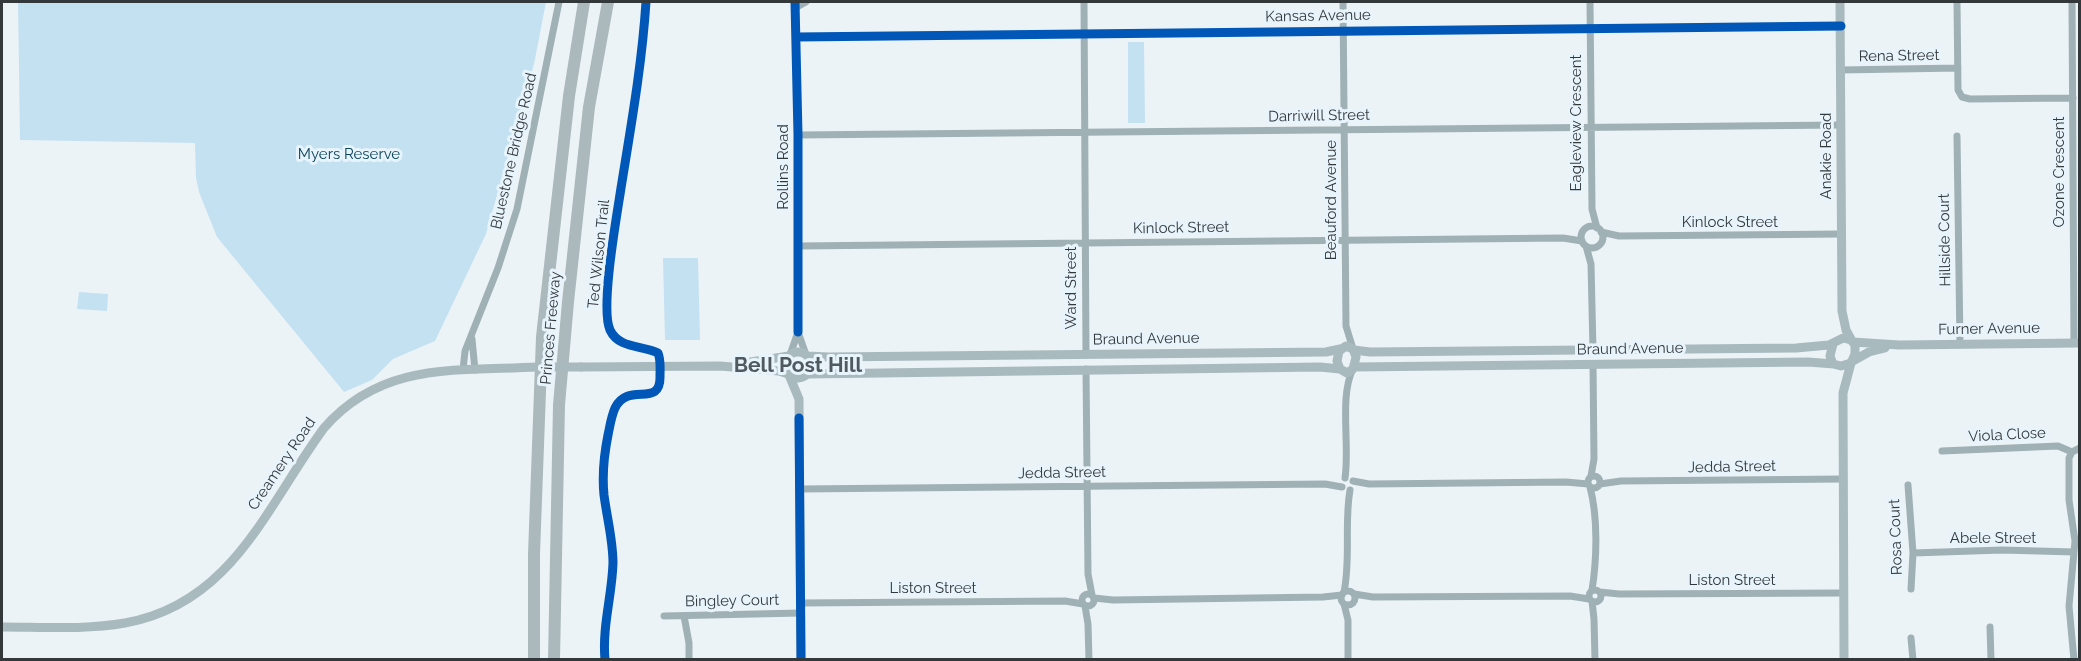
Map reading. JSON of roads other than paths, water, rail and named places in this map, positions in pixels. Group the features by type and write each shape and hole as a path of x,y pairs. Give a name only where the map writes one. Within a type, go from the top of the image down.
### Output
{"highway":[{"name":"Princes Freeway","path":"534,660 534,554 542,337 569,96 584,2"},
{"name":"Princes Freeway","path":"554,660 560,393 589,107 608,2"}],"street":[{"name":"Bluestone Bridge Road","path":"463,370 465,351 498,268 517,209 559,2"},
{"path":"795,5 806,2"},
{"name":"Ward Street","path":"1084,2 1089,660"},
{"name":"Beauford Avenue","path":"1340,348 1346,326 1344,2"},
{"name":"Eagleview Crescent","path":"1590,2 1592,209 1599,230 1599,244"},
{"name":"Anakie Road","path":"1840,2 1842,311 1846,330 1853,341"},
{"path":"1957,2 1958,90 1962,97 1970,99 2073,98"},
{"name":"Ozone Crescent","path":"2072,2 2077,343"},
{"name":"Rollins Road","path":"789,355 798,332 798,135 795,5"},
{"name":"Kansas Avenue","path":"796,37 1840,26"},
{"name":"Rena Street","path":"1841,70 1958,68"},
{"name":"Darriwill Street","path":"798,135 1841,125"},
{"name":"Hillside Court","path":"1957,136 1960,344"},
{"name":"Eagleview Crescent","path":"1584,244 1585,230 1592,209"},
{"name":"Kinlock Street","path":"1563,238 1585,230 1599,230 1619,236 1842,234"},
{"name":"Kinlock Street","path":"799,246 1563,238 1584,244 1599,244 1619,236"},
{"path":"1584,244 1591,264 1595,660"},
{"path":"1591,264 1599,244"},
{"name":"Anakie Road","path":"1834,343 1842,311"},
{"name":"Beauford Avenue","path":"1346,326 1354,350"},
{"name":"Rollins Road","path":"798,332 807,355"},
{"name":"Bluestone Bridge Road","path":"472,337 475,370"},
{"path":"1843,393 1830,356 1834,343 1843,338 1853,341 1856,350 1843,393 1844,660"},
{"name":"Furner Avenue","path":"1853,341 1899,345 2077,343"},
{"name":"Braund Avenue","path":"1354,350 1382,352 1741,349 1796,348 1834,343"},
{"name":"Furner Avenue","path":"1851,363 1871,351 1899,345"},
{"path":"1347,388 1337,358 1340,348 1347,346 1354,350 1356,357 1347,388 1348,660"},
{"name":"Braund Avenue","path":"807,355 829,357 1326,352 1340,348"},
{"path":"1741,349 1742,363"},
{"path":"799,399 785,364 789,355 797,352 807,355 810,365 799,399 801,660"},
{"name":"Creamery Road","path":"720,366 782,359 789,355"},
{"name":"Braund Avenue","path":"1354,368 1808,362 1834,365"},
{"path":"1834,365 1842,366 1851,363"},
{"name":"Creamery Road","path":"2,627 122,623 148,617 183,602 205,588 233,561 307,451 338,413 358,399 394,380 416,374 538,367 720,366 782,372 788,375"},
{"name":"Braund Avenue","path":"807,375 818,372 1320,367 1340,369"},
{"path":"1340,369 1347,373 1354,368"},
{"path":"788,375 798,379 807,375"},
{"name":"Viola Close","path":"1942,451 2058,446 2072,452"},
{"path":"2074,660 2069,606 2075,541 2069,500 2069,458 2072,452 2079,448"},
{"name":"Jedda Street","path":"800,489 1843,479"},
{"name":"Rosa Court","path":"1908,485 1914,553 1911,589"},
{"name":"Abele Street","path":"1914,553 2002,550 2074,552"},
{"name":"Liston Street","path":"801,603 1844,593"},
{"name":"Bingley Court","path":"664,616 801,613"},
{"path":"684,616 689,643 689,660"},
{"path":"1990,627 1991,660"},
{"path":"1911,638 1913,660"}],"district":[{"name":"Bell Post Hill","path":"798,366"}],"park label":[{"name":"Myers Reserve","path":"349,154"}]}
